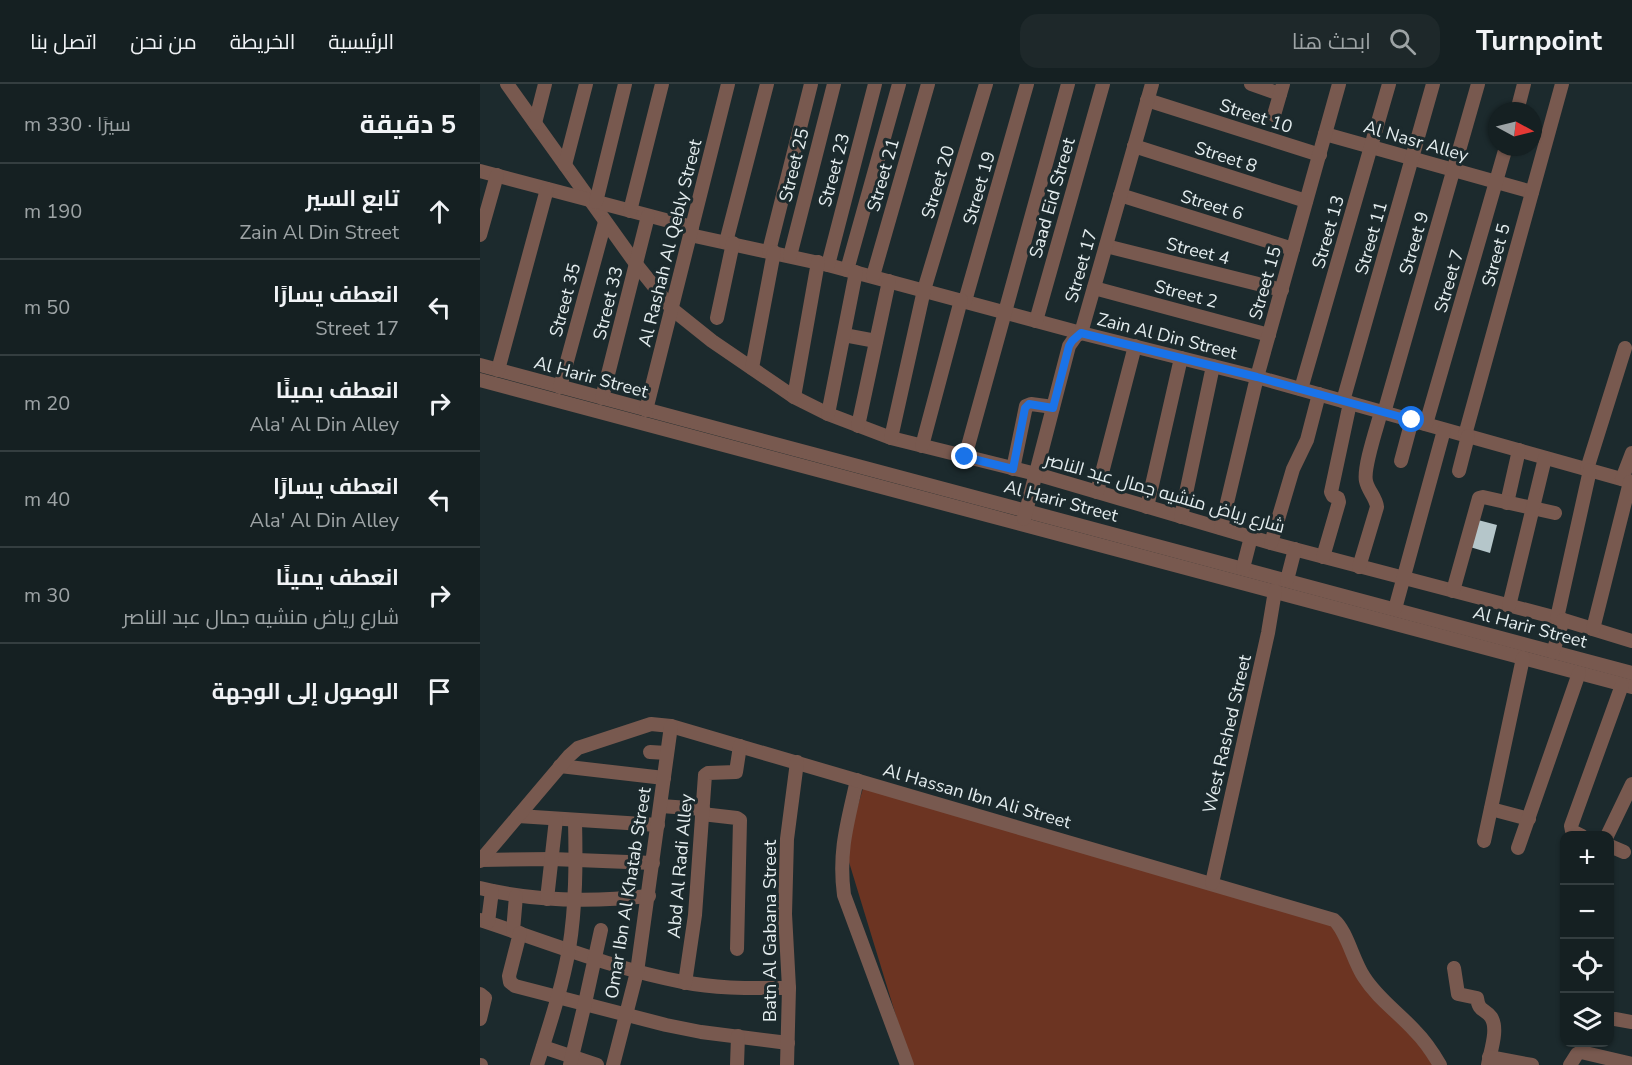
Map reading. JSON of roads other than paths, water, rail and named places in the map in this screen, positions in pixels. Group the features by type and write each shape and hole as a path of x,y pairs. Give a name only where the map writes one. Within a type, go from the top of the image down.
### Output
{"street":[{"path":"535,123 545,84"},
{"path":"565,165 586,84"},
{"path":"593,201 625,84"},
{"path":"630,211 662,84"},
{"name":"Al Rashah Al Qebly Street","path":"646,410 728,84"},
{"path":"717,318 729,242 767,84"},
{"path":"752,368 771,251 811,84"},
{"name":"Street 25","path":"790,256 834,84"},
{"name":"Street 23","path":"794,397 823,263 875,84"},
{"path":"828,414 844,335 852,271 899,84"},
{"name":"Street 21","path":"873,276 928,84"},
{"name":"Street 20","path":"891,438 924,290 986,84"},
{"name":"Street 19","path":"922,446 1027,84"},
{"path":"965,457 1068,84"},
{"name":"Saad Eid Street","path":"1036,321 1103,84"},
{"name":"Street 17","path":"1023,524 1069,346 1081,333 1152,84"},
{"path":"1251,84 1282,89 1274,115"},
{"name":"Street 15","path":"1221,528 1257,377 1339,84"},
{"name":"Street 13","path":"1301,389 1389,84"},
{"name":"Street 11","path":"1323,557 1339,502 1331,492 1346,402 1433,84"},
{"name":"Street 9","path":"1383,412 1478,84"},
{"path":"1519,102 1524,84"},
{"name":"Street 5","path":"1459,471 1562,84"},
{"name":"شارع رياض منشيه جمال عبد الناصر","path":"509,85 593,201 605,222 672,309 712,341 794,397 828,414 891,438 1036,474 1271,543 1560,619 1632,641"},
{"name":"Street 10","path":"1147,100 1320,155"},
{"name":"Al Nasr Alley","path":"1325,135 1532,192"},
{"name":"Street 8","path":"1134,146 1306,201"},
{"name":"Street 7","path":"1426,424 1503,156"},
{"name":"Zain Al Din Street","path":"480,171 648,216 729,242 823,263 1081,333 1257,377 1628,481"},
{"path":"480,235 497,175"},
{"path":"498,370 547,189"},
{"name":"Street 6","path":"1120,195 1293,249"},
{"name":"Street 33","path":"602,398 648,216"},
{"name":"Street 35","path":"561,391 605,222"},
{"name":"Street 4","path":"1106,246 1282,290"},
{"path":"858,426 889,281"},
{"name":"Street 2","path":"1094,288 1269,335"},
{"path":"844,335 876,341"},
{"path":"1097,492 1135,346"},
{"path":"1553,652 1588,470 1625,348"},
{"path":"1147,507 1181,358"},
{"name":"Al Harir Street","path":"480,365 561,391 888,481 1026,510 1213,568 1275,591 1627,686"},
{"path":"1181,517 1213,366"},
{"name":"Al Harir Street","path":"480,380 548,398 561,391 602,398 888,481 1023,524 1194,562"},
{"path":"1271,543 1293,469 1307,440 1319,394"},
{"path":"1013,469 1026,406 1031,404 1053,408"},
{"path":"1359,567 1377,507 1375,498 1367,485 1365,473 1383,412"},
{"path":"1401,461 1412,420"},
{"path":"1395,609 1444,429"},
{"path":"1507,502 1519,450"},
{"path":"1593,629 1628,481 1632,453"},
{"path":"1509,606 1545,458"},
{"path":"1453,591 1479,498 1555,513"},
{"path":"1243,568 1251,537"},
{"path":"1287,580 1295,549"},
{"name":"Al Harir Street","path":"1213,568 1243,568 1632,673"},
{"name":"West Rashed Street","path":"1212,883 1268,633 1275,591"},
{"path":"1484,841 1523,658"},
{"path":"1518,848 1580,673"},
{"path":"1572,831 1571,826 1627,686"},
{"name":"Al Hassan Ibn Ali Street","path":"480,861 560,766 578,748 587,743 651,724 671,726 1327,918 1339,924 1356,965 1374,992 1414,1029 1429,1046 1440,1065"},
{"name":"Omar Ibn Al Khatab Street","path":"613,1065 637,972 671,726"},
{"name":"Abd Al Radi Alley","path":"685,983 695,915 705,775 736,772 740,746"},
{"path":"650,752 668,753"},
{"name":"Batn Al Gabana Street","path":"787,1065 789,988 784,914 787,839 796,762"},
{"path":"560,766 664,778"},
{"path":"857,780 841,852 844,895 907,1065"},
{"path":"1609,831 1632,784"},
{"path":"661,806 703,811 739,819 737,949"},
{"path":"1491,809 1529,819"},
{"path":"518,816 658,825"},
{"path":"547,899 556,819"},
{"path":"537,1065 558,996 569,949 576,860 575,820"},
{"path":"1614,848 1624,852"},
{"path":"480,861 552,859 653,863"},
{"path":"649,896 574,901 516,896 486,890 482,922 637,972 685,983 736,988 789,988"},
{"path":"516,896 516,932 509,976 510,982 515,986 701,1032 788,1043"},
{"path":"571,1061 601,930"},
{"path":"1454,968 1458,994 1477,998 1479,1008 1491,1016 1494,1030 1489,1061 1532,1065"},
{"path":"480,994 485,998 480,1019"},
{"path":"1615,1019 1632,1022"},
{"path":"737,1065 738,1036"},
{"path":"543,1047 571,1061 597,1065"},
{"path":"1570,1065 1581,1052 1632,1064"}]}
